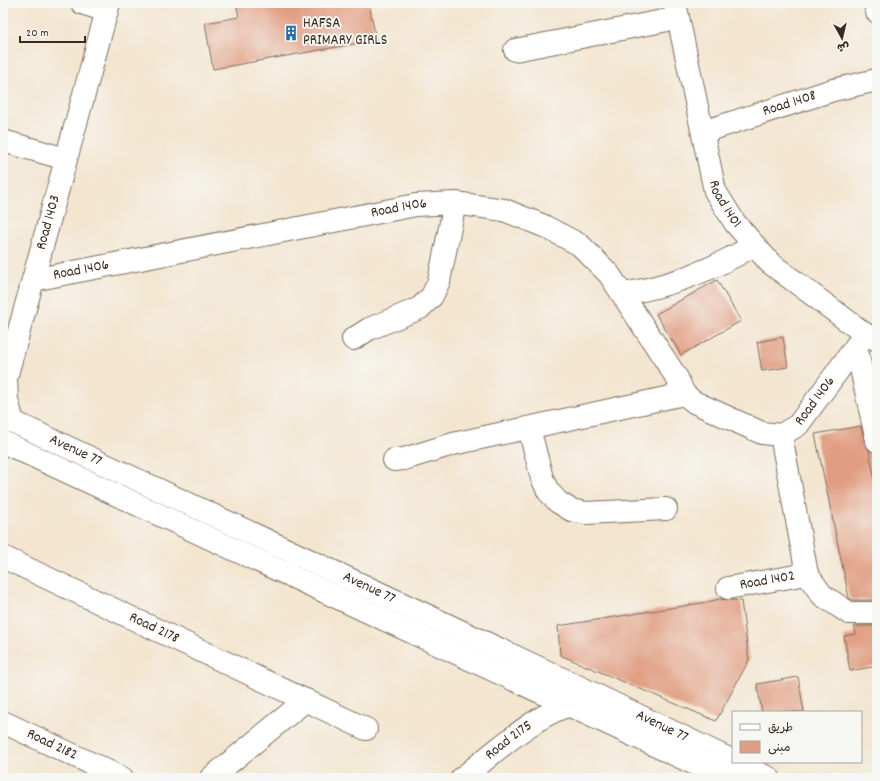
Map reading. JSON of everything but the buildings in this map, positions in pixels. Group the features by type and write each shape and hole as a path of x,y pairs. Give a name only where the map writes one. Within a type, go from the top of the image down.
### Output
{"street":[{"path":"82,3 108,7"},
{"path":"875,3 877,12"},
{"name":"Road 1403","path":"8,420 5,380 108,7"},
{"path":"515,50 677,11"},
{"name":"Road 1401","path":"677,11 715,192 735,223 770,263 866,340"},
{"name":"Road 1408","path":"703,132 833,90 877,80"},
{"path":"3,141 66,159"},
{"path":"353,339 369,330 420,308 432,296 439,281 455,203"},
{"name":"Road 1406","path":"33,280 416,205 455,203 504,210 544,226 580,245 609,274 623,294 677,378 684,394 694,402 762,433 781,435 798,425 866,340"},
{"path":"623,294 646,290 691,277 727,261 754,245"},
{"path":"866,340 877,441"},
{"path":"394,460 404,459 453,444 684,394"},
{"name":"Avenue 77","path":"8,420 465,633 732,760"},
{"path":"529,428 542,478 548,491 558,502 571,510 586,513 666,509"},
{"path":"781,435 807,574 822,595 849,613 877,613"},
{"name":"Avenue 77","path":"3,442 726,778"},
{"name":"Road 2178","path":"3,557 366,729"},
{"name":"Road 1402","path":"728,588 807,574"},
{"name":"Road 2175","path":"534,688 539,704 538,719"},
{"path":"210,778 306,700"},
{"name":"Road 2175","path":"462,778 538,719 554,710 571,706"},
{"name":"Road 2182","path":"3,722 122,778"},
{"name":"Avenue 77","path":"738,763 768,778"}],"place":[{"name":"HAFSA PRIMARY GIRLS","path":"291,33"}]}
